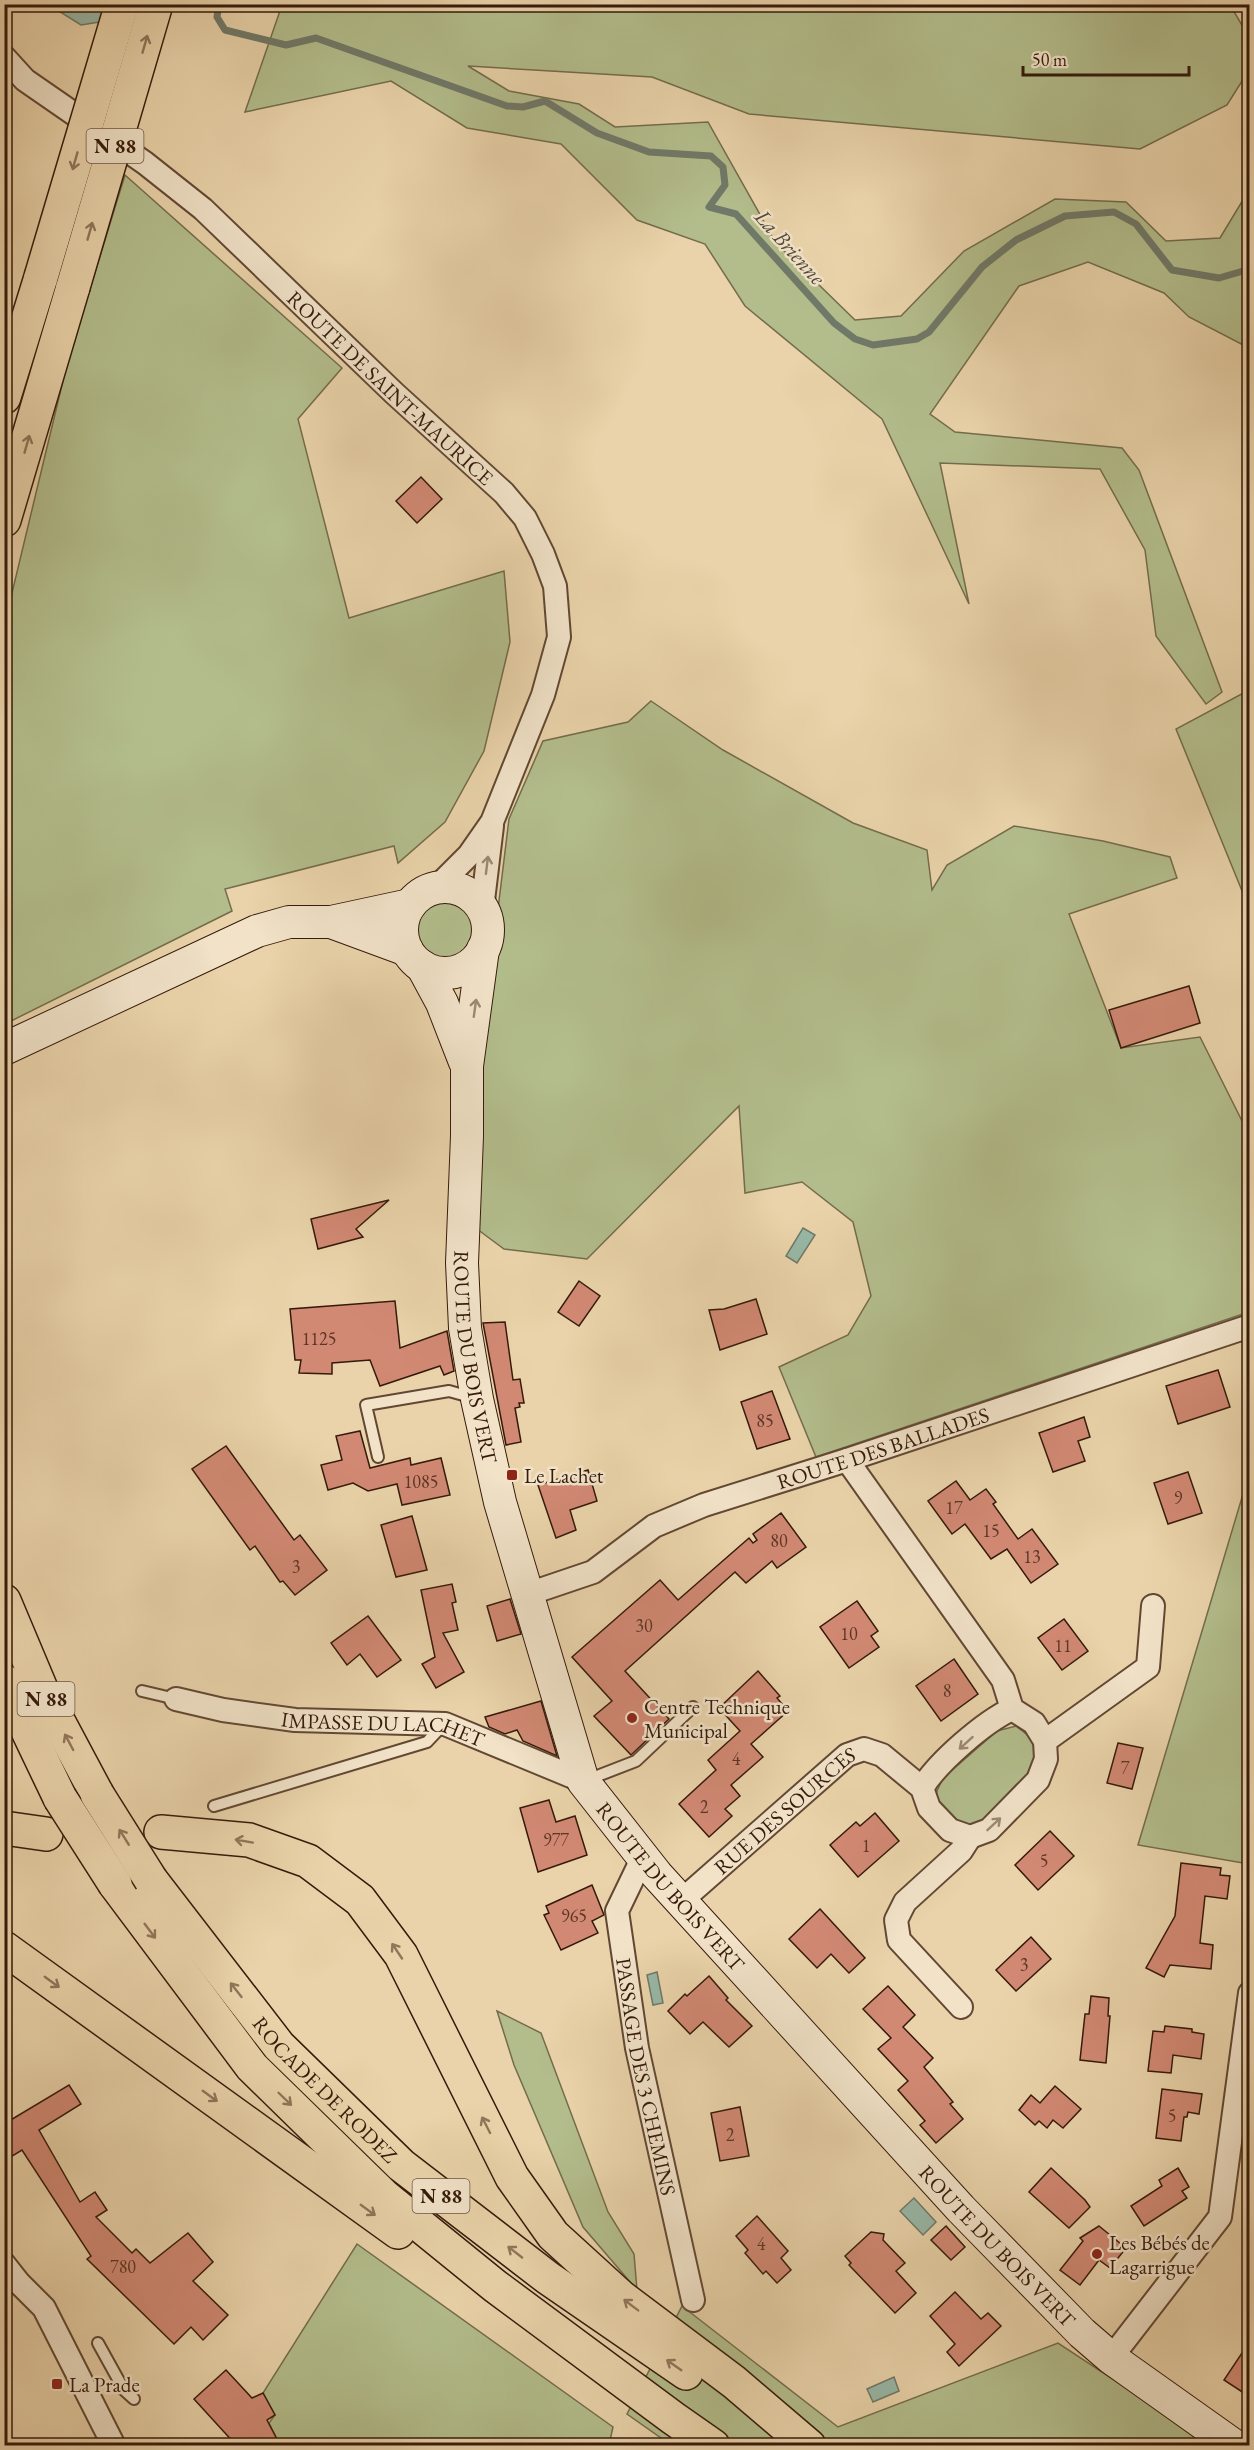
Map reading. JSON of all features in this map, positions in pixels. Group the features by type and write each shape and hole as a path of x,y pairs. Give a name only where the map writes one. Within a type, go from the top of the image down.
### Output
{"highway":[{"name":"N 88","path":"4,397 122,4"},
{"name":"N 88","path":"4,520 156,4"},
{"name":"ROCADE DE RODEZ","path":"4,1600 41,1689 97,1794 151,1880 279,2046 401,2165 548,2278 791,2445"},
{"name":"ROCADE DE RODEZ","path":"4,1681 60,1798 115,1884 252,2067 384,2196 495,2286 713,2445"},
{"path":"4,1828 46,1834"},
{"path":"161,1832 249,1840 308,1861 360,1900 401,1955 512,2177 553,2235 621,2297 734,2382 809,2445"},
{"path":"4,1948 450,2269 673,2418"}],"street":[{"name":"ROUTE DE SAINT-MAURICE","path":"4,57 25,80 145,163 203,209 394,393 504,493 525,518 543,554 555,586 559,637 543,695 492,822 469,855 436,888"},
{"name":"ROUTE DE SAINT-MAURICE","path":"482,909 492,822"},
{"path":"450,887 474,898 487,922 487,936 483,949 467,1066 442,1003 414,958 402,927 410,905 417,897 436,888 450,887"},
{"path":"4,1048 258,931 289,922 331,922 410,905"},
{"path":"331,922 414,958 435,971 456,971 474,961 483,949"},
{"name":"ROUTE DU BOIS VERT","path":"467,1066 462,1263 465,1328 477,1399 500,1502 583,1781 681,1901 961,2209 1082,2333 1111,2358 1235,2445"},
{"name":"ROUTE DES BALLADES","path":"528,1594 593,1572 654,1526 704,1505 1250,1326"},
{"path":"847,1460 1003,1680 1012,1709 1034,1722 1045,1741 1046,1759 1038,1780 989,1830 970,1837 961,1851 905,1902 896,1920 899,1940 961,2007"},
{"path":"1045,1741 1148,1667 1153,1606"},
{"name":"IMPASSE DU LACHET","path":"176,1699 223,1710 296,1720 445,1724 583,1781"},
{"path":"922,1788 930,1775 993,1718 1012,1709"},
{"name":"RUE DES SOURCES","path":"681,1901 847,1755 864,1749 882,1755 922,1788 929,1808 950,1830 970,1837"},
{"name":"PASSAGE DES 3 CHEMINS","path":"643,1857 617,1911 637,2048 693,2300"},
{"path":"1111,2358 1220,2217 1246,2058 1250,1993"},
{"path":"5,2266 44,2308 114,2445"}],"lane":[{"path":"378,1457 366,1405 449,1391 477,1399"},
{"path":"142,1691 176,1699"},
{"path":"583,1781 636,1761 693,1707"},
{"path":"214,1806 427,1743 445,1724"},
{"path":"98,2343 124,2390 134,2399"}],"green space":[{"path":"282,5 1235,5 1233,10 1249,37 1249,70 1227,105 1140,149 749,114 652,77 468,66 509,91 579,104 615,127 708,122 776,243 855,320 901,316 964,251 1055,199 1126,202 1166,241 1220,238 1249,190 1249,348 1189,317 1164,293 1088,262 1019,286 930,414 955,432 1122,448 1139,470 1222,692 1206,704 1156,636 1145,550 1100,469 940,463 969,604 882,419 745,306 705,244 637,220 561,144 467,128 391,81 245,112"},
{"path":"125,175 342,368 298,419 349,618 504,571 510,642 484,751 445,822 398,863 394,846 225,889 232,911 5,1024 5,622 68,360"},
{"path":"1249,690 1249,908 1176,729"},
{"path":"651,701 723,750 853,823 927,850 932,890 947,865 1014,826 1103,841 1170,857 1177,878 1069,914 1121,1048 1200,1037 1249,1135 1249,1312 816,1457 779,1367 848,1335 871,1296 853,1222 802,1182 745,1193 739,1106 587,1259 504,1249 477,1229 483,1032 509,819 543,741 628,722"},
{"path":"445,902 461,907 469,915 474,931 469,947 461,955 445,960 429,955 421,947 416,931 421,915 429,907"},
{"path":"1249,1474 1250,1864 1138,1845"},
{"path":"1016,1726 1033,1741 1038,1751 1039,1763 984,1821 970,1825 960,1824 936,1799 943,1778 997,1731"},
{"path":"497,2011 541,2033 608,2212 634,2254 637,2290 583,2227 514,2065"},
{"path":"357,2244 613,2427 609,2445 280,2445 269,2423 275,2415 263,2393"},
{"path":"682,2306 838,2427 1058,2343 1213,2445 671,2445 627,2414"}],"shaded area":[{"path":"49,5 121,5 118,19 81,25"},
{"path":"803,1228 815,1235 797,1263 786,1256"},
{"path":"657,1972 663,2003 653,2005 647,1975"},
{"path":"914,2198 936,2222 923,2235 900,2211"},
{"path":"894,2377 899,2391 873,2402 867,2389"}],"building":[{"path":"421,477 442,499 417,523 396,501"},
{"path":"1189,986 1200,1023 1121,1048 1109,1010"},
{"path":"389,1200 356,1229 363,1237 318,1249 311,1219"},
{"path":"579,1281 600,1296 579,1326 558,1312"},
{"path":"756,1299 767,1334 720,1350 709,1310 724,1309"},
{"path":"395,1301 400,1348 447,1331 454,1371 444,1375 440,1366 380,1386 370,1360 332,1363 332,1374 299,1373 301,1360 295,1360 290,1309"},
{"path":"505,1322 513,1380 520,1379 524,1403 519,1403 520,1407 515,1408 521,1442 506,1445 483,1323"},
{"path":"1218,1370 1230,1407 1178,1424 1166,1386"},
{"path":"772,1391 790,1439 757,1449 741,1402"},
{"path":"1084,1417 1090,1437 1078,1441 1085,1461 1053,1472 1039,1433"},
{"path":"360,1431 370,1468 410,1458 411,1465 441,1458 450,1495 402,1505 397,1484 368,1491 353,1483 328,1490 321,1465 342,1460 336,1436"},
{"path":"226,1446 294,1540 300,1535 327,1570 295,1595 283,1581 280,1582 255,1546 250,1550 192,1469"},
{"path":"588,1470 597,1501 570,1510 576,1530 556,1538 538,1485"},
{"path":"1188,1472 1202,1513 1168,1524 1154,1483"},
{"path":"956,1481 970,1500 986,1489 996,1502 993,1504 1018,1539 1032,1529 1058,1564 1031,1583 1007,1549 991,1559 965,1524 952,1534 928,1501"},
{"path":"781,1513 806,1547 777,1568 772,1561 746,1583 735,1572 625,1671 669,1719 631,1755 594,1716 612,1701 572,1657 660,1580 678,1600 749,1538 753,1543 757,1540 753,1534"},
{"path":"412,1516 427,1570 396,1577 381,1525"},
{"path":"452,1584 456,1602 452,1603 458,1630 443,1633 464,1672 436,1688 422,1664 435,1657 421,1590"},
{"path":"510,1599 521,1634 497,1641 487,1606"},
{"path":"857,1601 878,1631 871,1636 879,1647 849,1668 820,1627"},
{"path":"368,1616 401,1660 377,1677 360,1654 347,1665 331,1643"},
{"path":"1064,1619 1088,1651 1062,1670 1038,1638"},
{"path":"954,1659 978,1694 941,1721 916,1686"},
{"path":"758,1671 780,1696 777,1698 788,1711 751,1744 763,1757 731,1785 740,1796 725,1809 732,1816 709,1837 679,1804 716,1770 708,1760 740,1731 719,1708"},
{"path":"541,1701 557,1756 523,1741 517,1730 505,1734 489,1727 485,1717"},
{"path":"1118,1743 1143,1748 1132,1789 1107,1783"},
{"path":"549,1800 556,1822 575,1816 587,1855 538,1872 520,1808"},
{"path":"875,1813 899,1841 858,1877 830,1845 856,1822 860,1826"},
{"path":"1050,1831 1074,1856 1038,1890 1015,1865"},
{"path":"1181,1863 1221,1868 1220,1875 1230,1876 1227,1899 1205,1896 1200,1943 1213,1945 1211,1969 1170,1965 1164,1977 1146,1968 1175,1916"},
{"path":"592,1885 604,1915 592,1921 598,1933 561,1950 544,1915 549,1913 546,1906"},
{"path":"820,1909 865,1958 849,1973 831,1954 817,1968 789,1939"},
{"path":"1031,1937 1051,1959 1016,1991 996,1970"},
{"path":"709,1976 728,1998 726,2000 752,2026 729,2047 703,2022 690,2034 668,2011 685,1994 687,1996"},
{"path":"888,1986 915,2015 903,2027 933,2058 924,2067 953,2102 950,2104 963,2119 936,2143 920,2125 925,2121 898,2090 908,2081 878,2049 891,2038 863,2009"},
{"path":"1091,1996 1109,1998 1108,2016 1110,2016 1106,2063 1080,2060 1085,2014 1089,2014"},
{"path":"1165,2026 1192,2029 1192,2032 1204,2034 1201,2059 1173,2055 1171,2073 1148,2071 1153,2031 1164,2032"},
{"path":"69,2085 81,2104 39,2130 80,2202 95,2192 107,2210 96,2217 132,2253 136,2249 150,2263 188,2233 213,2262 193,2281 228,2315 203,2340 191,2327 174,2344 87,2259 91,2256 22,2150 4,2161 4,2124"},
{"path":"1055,2086 1081,2109 1063,2128 1053,2120 1047,2128 1039,2121 1035,2125 1019,2110 1031,2095 1040,2103"},
{"path":"1162,2089 1202,2094 1199,2114 1188,2112 1187,2117 1184,2117 1181,2141 1156,2138"},
{"path":"740,2107 749,2156 720,2161 711,2113"},
{"path":"1051,2168 1090,2207 1069,2228 1029,2192"},
{"path":"1178,2168 1189,2187 1182,2191 1187,2198 1144,2226 1131,2206 1162,2186 1159,2180"},
{"path":"757,2216 788,2251 781,2258 791,2270 777,2283 766,2271 763,2274 745,2253 748,2250 736,2236"},
{"path":"946,2226 965,2247 951,2260 931,2240"},
{"name":"Les Bébés de Lagarrigue","path":"1099,2226 1126,2248 1110,2268 1099,2260 1080,2285 1060,2270 1083,2241 1080,2238"},
{"path":"871,2232 884,2234 883,2240 905,2263 896,2271 916,2293 895,2313 849,2265 851,2263 845,2256"},
{"path":"955,2292 981,2319 988,2313 1001,2326 959,2366 947,2352 955,2344 930,2316"},
{"path":"1250,2341 1250,2397 1224,2380"},
{"path":"226,2370 252,2398 263,2393 275,2415 267,2420 280,2445 236,2445 194,2399"}],"waterway":[{"name":"La Brienne","path":"219,4 217,17 225,30 286,45 316,38 507,106 523,107 545,101 597,133 649,152 711,156 723,167 725,185 709,207 736,214 834,323 855,339 873,345 917,339 929,332 982,267 1016,240 1065,216 1114,212 1136,224 1172,270 1219,278 1250,269"}],"place":[{"name":"Le Lachet","path":"512,1475"},
{"name":"Centre Technique Municipal","path":"632,1718"},
{"name":"Les Bébés de Lagarrigue","path":"1097,2254"},
{"name":"La Prade","path":"57,2384"}]}
